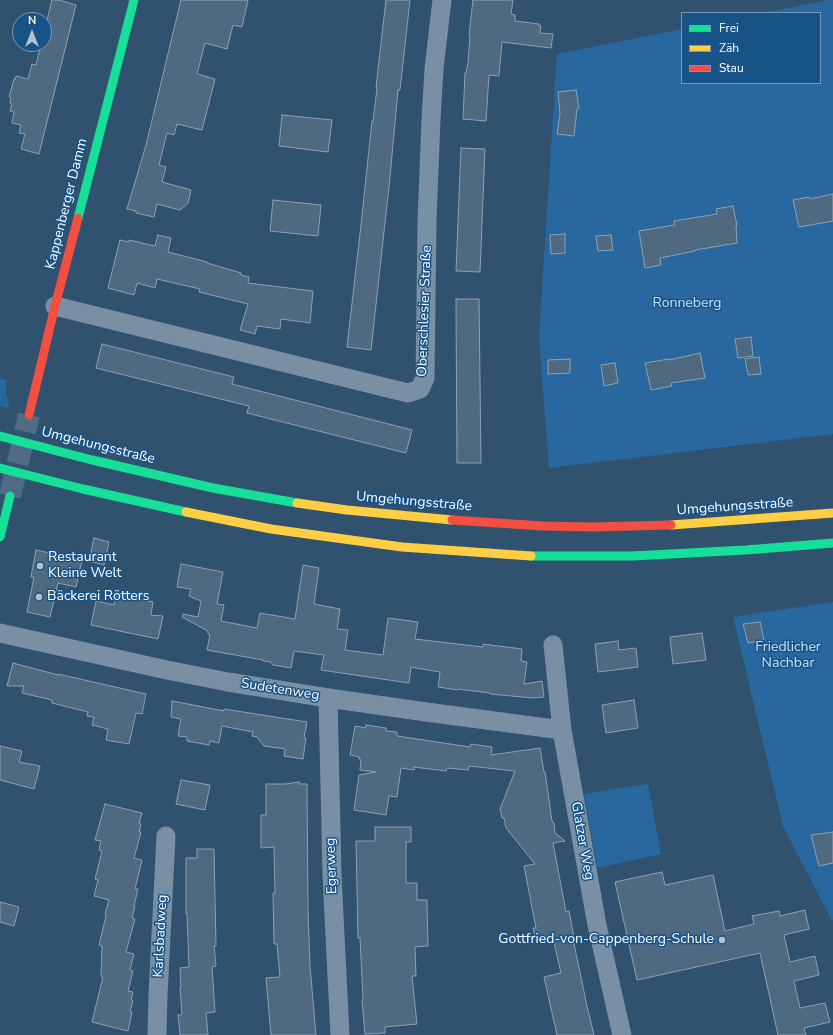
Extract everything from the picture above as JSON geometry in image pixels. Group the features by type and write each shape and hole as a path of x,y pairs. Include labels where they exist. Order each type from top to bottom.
{"main road":[{"name":"Kappenberger Damm","path":"29,415 55,306 134,0"},
{"name":"Umgehungsstraße","path":"0,436 92,460 213,488 284,501 340,509 439,520 543,526 623,526 686,524 833,514"},
{"path":"0,468 199,515 270,529 402,546 533,556 632,556 746,550 833,543"},
{"path":"0,537 10,496"}],"street":[{"name":"Oberschlesier Straße","path":"55,306 408,393 420,389 425,378 430,120 442,0"},
{"name":"Sudetenweg","path":"0,633 228,682 328,698 562,730"},
{"name":"Glatzer Weg","path":"553,645 562,730 597,925 622,1035"},
{"name":"Egerweg","path":"328,698 332,875 340,1035"},
{"name":"Karlsbadweg","path":"157,1035 166,836"}],"green space":[{"name":"Ronneberg","path":"833,0 833,434 549,468 539,337 557,54 681,29 681,84 821,84 821,12 768,12"},
{"path":"0,379 7,380 6,394 9,401 8,408 0,406"},
{"name":"Friedlicher Nachbar","path":"833,602 833,920 831,919 783,826 733,617"},
{"path":"648,784 661,854 597,868 584,794"}],"building":[{"path":"52,0 59,0 76,5 39,154 21,149 25,134 19,133 21,125 12,123 14,112 10,111 12,104 10,103 11,98 9,97 16,76 28,79 32,64 36,65 39,52 52,52 52,12 49,12"},
{"path":"181,0 248,0 242,27 233,25 227,49 205,43 197,74 215,79 202,130 177,124 174,135 167,133 159,165 166,167 162,182 191,190 188,203 180,210 157,204 154,217 136,213 136,211 127,209 146,145"},
{"path":"386,0 410,0 400,90 398,90 371,350 347,347"},
{"path":"473,0 513,0 511,14 515,15 515,21 539,24 539,26 541,26 540,33 553,34 551,48 502,42 499,76 489,75 486,121 463,119 465,73 468,63 469,35"},
{"path":"576,90 579,108 577,109 574,136 557,134 560,114 558,92"},
{"path":"282,115 332,120 328,152 279,146"},
{"path":"461,148 485,149 480,272 456,271"},
{"path":"833,194 833,221 799,227 793,200 809,197 810,199"},
{"path":"273,200 321,205 318,236 270,231"},
{"path":"733,206 737,226 737,243 660,258 661,265 645,268 639,231 675,225 674,221 717,214 716,209"},
{"path":"565,234 565,253 551,254 550,235"},
{"path":"158,235 171,238 168,252 241,273 241,275 249,277 248,283 313,291 310,323 281,319 280,329 257,326 255,334 240,330 248,304 199,292 200,289 157,279 155,288 137,283 134,295 108,288 120,240 129,242 129,240 155,246"},
{"path":"611,235 613,250 598,251 596,236"},
{"path":"456,299 479,299 481,463 457,463"},
{"path":"751,337 753,356 738,358 735,339"},
{"path":"102,344 234,377 232,384 412,430 406,453 247,413 249,406 96,368"},
{"path":"700,353 705,378 671,383 672,386 651,390 645,363 669,360"},
{"path":"759,357 761,374 748,375 745,359"},
{"path":"570,359 570,373 548,374 548,360"},
{"path":"615,363 618,383 604,386 601,365"},
{"path":"94,538 109,542 104,565 89,561"},
{"path":"36,550 82,560 76,587 58,583 50,617 27,612 34,577 31,577"},
{"path":"181,564 223,572 217,604 224,605 221,621 257,628 260,613 295,619 303,565 319,568 314,604 340,609 337,629 348,630 345,650 383,655 388,618 418,622 415,639 483,647 483,644 522,649 521,661 527,662 524,684 542,681 544,697 533,698 490,694 438,687 440,672 411,667 409,683 321,670 324,655 294,651 291,668 273,665 271,662 263,660 207,650 210,635 208,634 208,631 182,617 183,614 198,617 201,601 189,596 191,589 177,587"},
{"path":"117,594 153,602 151,615 163,616 158,639 91,625 96,601 114,605"},
{"path":"760,622 764,640 748,643 743,624"},
{"path":"702,633 706,660 673,664 670,637"},
{"path":"618,641 619,650 636,648 638,667 598,672 595,644"},
{"path":"13,663 58,675 146,694 142,714 136,713 129,744 106,740 108,729 92,725 94,717 87,716 88,712 52,703 52,700 22,693 24,686 7,686"},
{"path":"634,700 638,728 606,733 602,705"},
{"path":"172,701 224,711 224,709 307,722 304,738 306,738 303,759 284,756 285,749 264,746 257,737 252,736 253,732 222,726 219,743 210,741 209,745 187,741 187,737 178,736 181,719 171,717"},
{"path":"366,725 386,728 386,731 397,732 397,736 470,747 471,744 492,747 491,755 540,748 555,833 565,841 553,843 566,912 569,911 574,944 594,1035 557,1035 544,977 561,973 553,938 536,941 533,928 536,928 524,866 535,864 506,828 500,809 515,771 469,766 468,770 447,768 446,771 414,767 414,770 401,768 397,797 389,796 386,815 354,810 359,775 376,772 360,770 361,760 359,757 350,755 355,726 366,728"},
{"path":"0,746 22,751 19,762 40,766 34,789 0,780"},
{"path":"181,780 210,785 205,810 176,804"},
{"path":"299,782 299,784 307,784 310,966 316,1035 271,1035 266,978 280,977 277,944 274,944 274,847 261,848 261,815 266,815 266,784"},
{"path":"105,804 142,813 139,823 141,824 139,832 141,832 134,858 142,860 135,889 138,889 132,918 135,919 126,952 134,954 130,970 133,971 128,991 133,992 131,1000 133,1001 130,1011 132,1012 128,1031 92,1022 103,977 101,976 102,946 99,945 109,900 94,896 98,880 95,879 102,851 99,850 101,841 95,840"},
{"path":"375,827 411,827 411,842 406,842 406,883 417,883 417,900 427,900 428,946 415,947 416,976 412,976 417,1024 385,1027 385,1033 365,1034 362,1000 360,938 358,938 356,841 375,841"},
{"path":"833,832 833,863 819,866 811,835"},
{"path":"197,849 214,849 216,946 214,946 216,966 212,967 215,1012 206,1013 208,1035 180,1035 178,1015 182,1015 180,968 189,967 187,913 186,914 186,858 197,858"},
{"path":"662,872 665,885 713,875 725,931 754,924 752,916 779,911 780,916 805,910 809,929 784,935 790,962 815,956 819,975 794,981 800,1008 825,1003 830,1022 804,1028 806,1035 778,1035 760,953 637,980 615,882"},
{"path":"0,902 19,907 14,926 0,922"}],"tunnel":[{"path":"10,496 29,415"}],"traffic: fast":[{"path":"78,218 134,0"},
{"path":"0,436 92,460 213,488 297,503"},
{"path":"0,468 83,489 186,512"},
{"path":"0,537 10,496"},
{"path":"531,556 632,556 746,550 833,543"}],"traffic: slow":[{"path":"297,503 347,510 452,520"},
{"path":"186,512 271,529 402,547 531,556"},
{"path":"671,525 833,513"}],"traffic: jam":[{"path":"29,415 78,218"},
{"path":"452,520 543,526 592,527 671,525"}],"place":[{"name":"Restaurant Kleine Welt","path":"40,566"},
{"name":"Bäckerei Rötters","path":"39,597"},
{"name":"Gottfried-von-Cappenberg-Schule","path":"722,940"}]}
